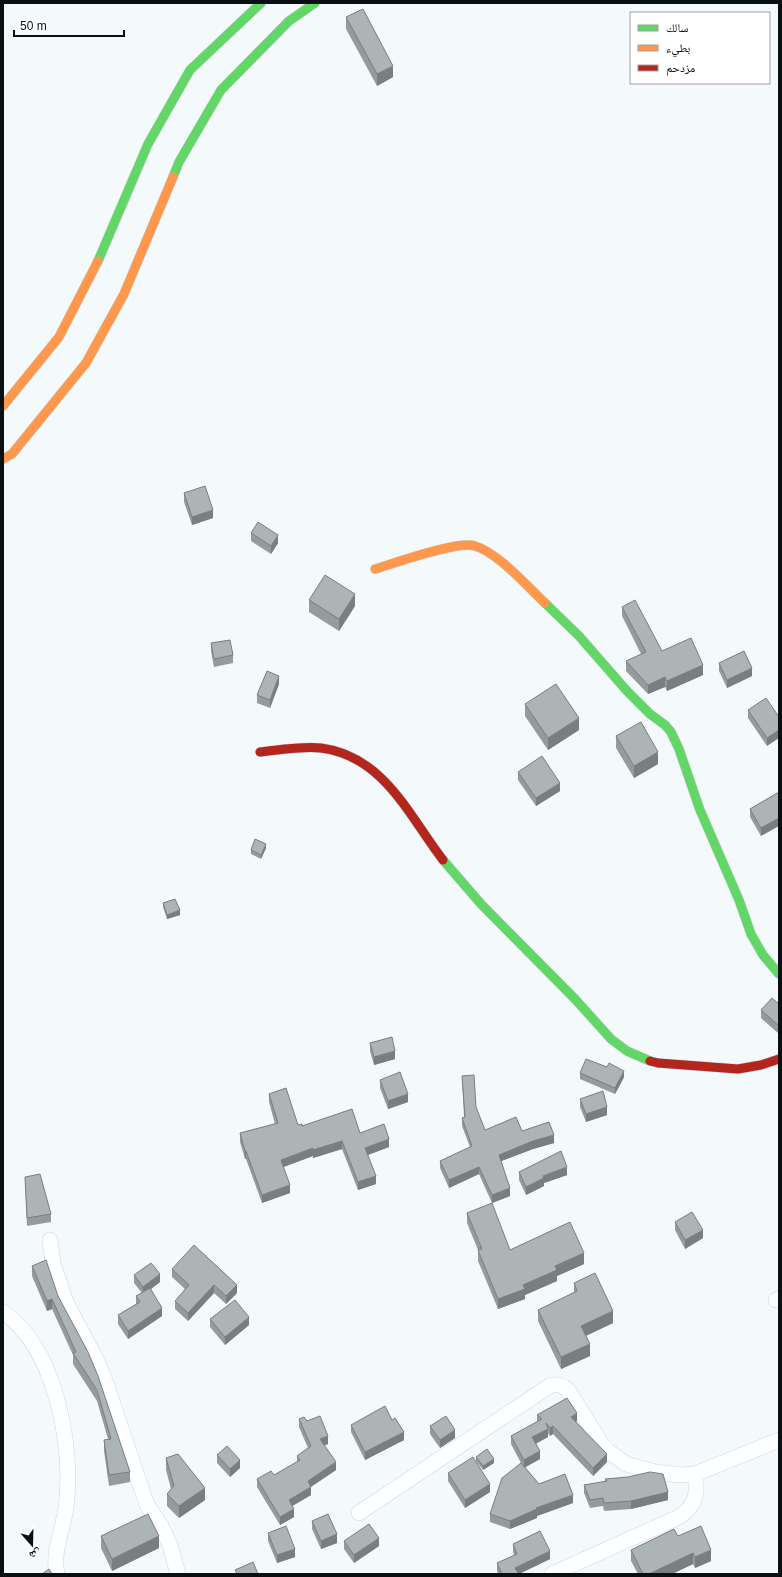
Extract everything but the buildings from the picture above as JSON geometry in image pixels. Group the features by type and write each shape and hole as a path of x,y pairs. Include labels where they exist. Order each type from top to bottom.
{"street":[{"path":"3,406 59,337 93,273 148,144 190,70 261,3"},
{"path":"3,459 12,454 86,363 124,294 178,162 221,90 289,21 315,3"},
{"path":"375,569 457,545 474,545 491,553 579,636 626,691 671,732 679,749 700,810 739,900 751,934 763,955 779,974"},
{"path":"260,752 302,747 329,748 356,760 381,777 402,800 430,843 462,884 611,1039 627,1052 647,1060 658,1062 726,1069 750,1068 779,1059"},
{"path":"50,1240 53,1263 66,1302 98,1365 147,1505 168,1540 178,1574"},
{"path":"3,1312 19,1325 37,1351 52,1384 62,1422 68,1465 66,1508 56,1562 57,1574"},
{"path":"359,1513 551,1385 556,1384 561,1385 568,1390 601,1443 617,1458 633,1466 655,1472 680,1475 695,1474 779,1440"},
{"path":"552,1574 681,1516 687,1511 696,1497 697,1488 695,1474"}],"traffic: fast":[{"path":"98,261 148,144 190,70 261,3"},
{"path":"173,177 179,162 221,90 289,21 315,3"},
{"path":"545,603 579,636 627,691 671,732 679,749 700,810 739,900 751,934 763,955 779,974"},
{"path":"443,860 481,904 575,999 611,1039 627,1051 650,1061"}],"traffic: slow":[{"path":"3,459 12,454 86,363 124,294 173,177"},
{"path":"3,406 59,337 98,261"},
{"path":"375,569 455,546 475,546 493,555 502,562 545,603"}],"traffic: jam":[{"path":"260,752 298,748 321,748 343,753 362,763 378,775 393,790 443,860"},
{"path":"650,1061 658,1063 738,1069 761,1065 779,1059"}]}
